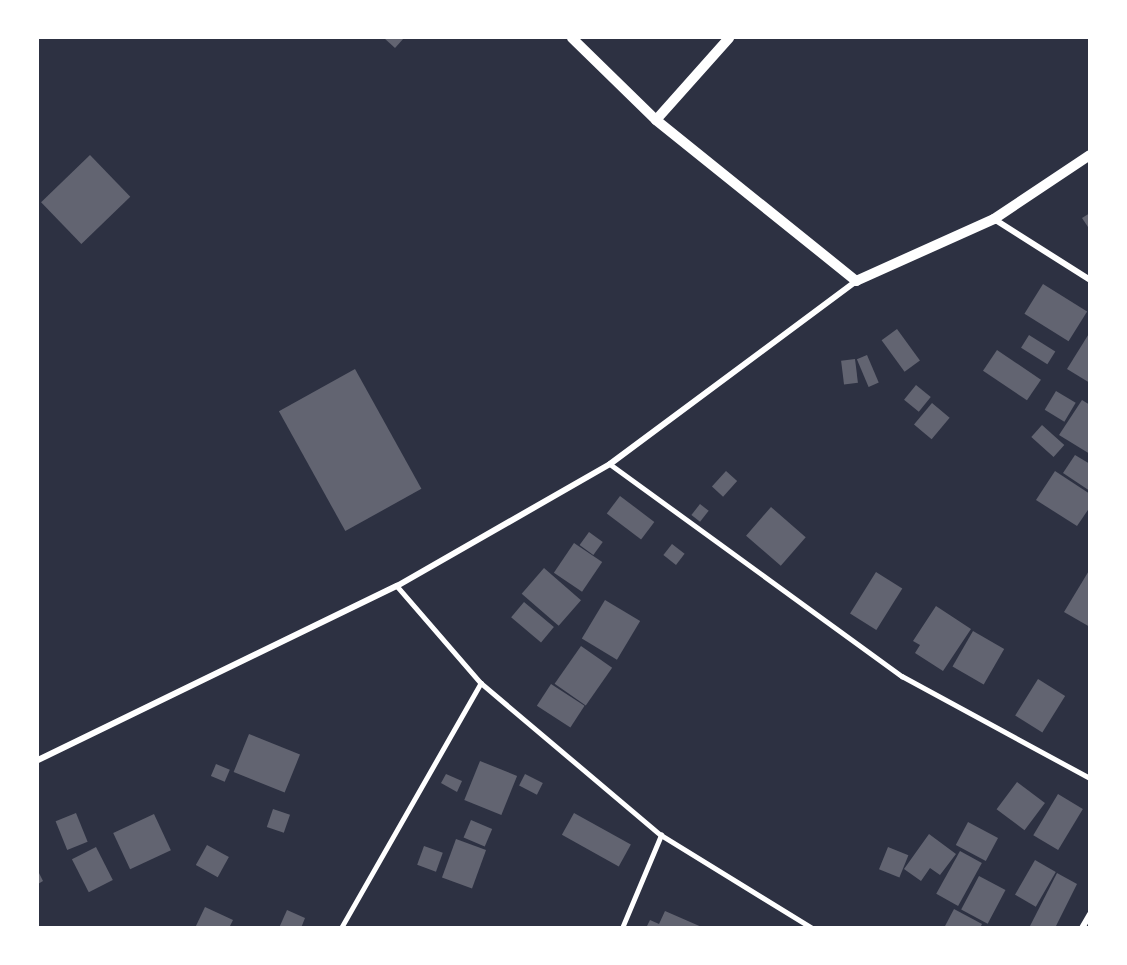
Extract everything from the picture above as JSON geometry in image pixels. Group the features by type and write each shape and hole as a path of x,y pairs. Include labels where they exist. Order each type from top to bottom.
{"street":[{"path":"572,38 656,120 856,281"},
{"path":"656,120 729,38"},
{"path":"38,760 397,586 610,464 856,281 994,219 1089,155"},
{"path":"994,219 1089,280"},
{"path":"1082,927 1089,914"}],"lane":[{"path":"610,464 902,676 1089,778"},
{"path":"397,586 481,683 661,835 812,927"},
{"path":"341,927 481,683"},
{"path":"622,927 661,835"}],"building":[{"path":"384,38 404,38 395,48"},
{"path":"90,155 130,197 81,244 41,202"},
{"path":"1090,213 1090,230 1082,218"},
{"path":"1043,284 1087,312 1069,341 1024,314"},
{"path":"897,329 920,361 905,372 882,340"},
{"path":"1090,332 1090,383 1067,369"},
{"path":"1029,335 1055,351 1047,364 1021,348"},
{"path":"997,350 1041,380 1027,400 983,371"},
{"path":"867,355 879,383 869,387 857,359"},
{"path":"855,359 858,383 844,385 841,361"},
{"path":"355,369 421,489 345,531 279,411"},
{"path":"916,385 931,397 919,412 904,400"},
{"path":"1056,391 1076,403 1064,422 1045,410"},
{"path":"1082,400 1090,405 1090,454 1059,435"},
{"path":"932,403 950,418 932,439 914,424"},
{"path":"1042,425 1064,445 1054,457 1031,437"},
{"path":"1075,455 1090,464 1090,491 1063,473"},
{"path":"726,471 737,481 723,497 712,487"},
{"path":"1055,471 1090,494 1090,507 1077,526 1036,500"},
{"path":"620,496 654,522 641,539 607,514"},
{"path":"700,504 709,511 700,522 691,515"},
{"path":"771,507 806,537 781,566 746,536"},
{"path":"589,532 603,542 593,555 580,545"},
{"path":"574,543 602,562 582,592 554,573"},
{"path":"672,544 685,554 676,565 663,555"},
{"path":"544,568 581,600 559,626 522,594"},
{"path":"1090,569 1090,627 1064,612"},
{"path":"876,572 902,588 876,630 850,614"},
{"path":"605,600 640,621 617,660 582,639"},
{"path":"524,602 554,627 541,642 511,617"},
{"path":"936,606 971,629 943,671 915,653 920,645 913,641"},
{"path":"973,631 1004,649 984,685 952,667"},
{"path":"581,646 612,668 586,705 555,684"},
{"path":"1038,679 1065,696 1042,732 1015,715"},
{"path":"551,684 585,706 570,728 537,706"},
{"path":"249,734 300,755 285,793 234,772"},
{"path":"480,761 517,776 501,815 464,800"},
{"path":"216,764 230,770 225,782 211,776"},
{"path":"446,774 462,781 457,792 441,783"},
{"path":"525,774 543,783 537,795 519,786"},
{"path":"1017,782 1045,803 1024,830 997,809"},
{"path":"1058,794 1083,809 1058,850 1033,835"},
{"path":"273,809 290,815 284,833 267,827"},
{"path":"76,813 88,842 67,850 56,821"},
{"path":"574,813 631,845 619,866 562,835"},
{"path":"154,814 171,850 130,869 113,833"},
{"path":"471,820 492,829 485,846 464,837"},
{"path":"968,822 998,838 986,861 956,845"},
{"path":"929,834 956,854 940,875 930,868 921,881 904,869"},
{"path":"456,839 486,850 472,888 442,878"},
{"path":"207,845 229,857 218,877 196,865"},
{"path":"424,846 443,853 436,872 417,865"},
{"path":"96,847 113,880 89,892 72,859"},
{"path":"888,847 908,855 899,877 879,869"},
{"path":"960,851 982,863 958,906 936,894"},
{"path":"1035,860 1056,872 1036,907 1015,895"},
{"path":"38,871 43,881 38,884"},
{"path":"1057,873 1077,884 1055,928 1029,928"},
{"path":"979,876 1005,890 988,924 961,910"},
{"path":"205,907 233,920 229,928 195,928"},
{"path":"954,909 982,924 980,928 944,928"},
{"path":"287,910 305,918 301,928 279,928"},
{"path":"665,911 704,928 646,928 650,920 659,924"}]}
